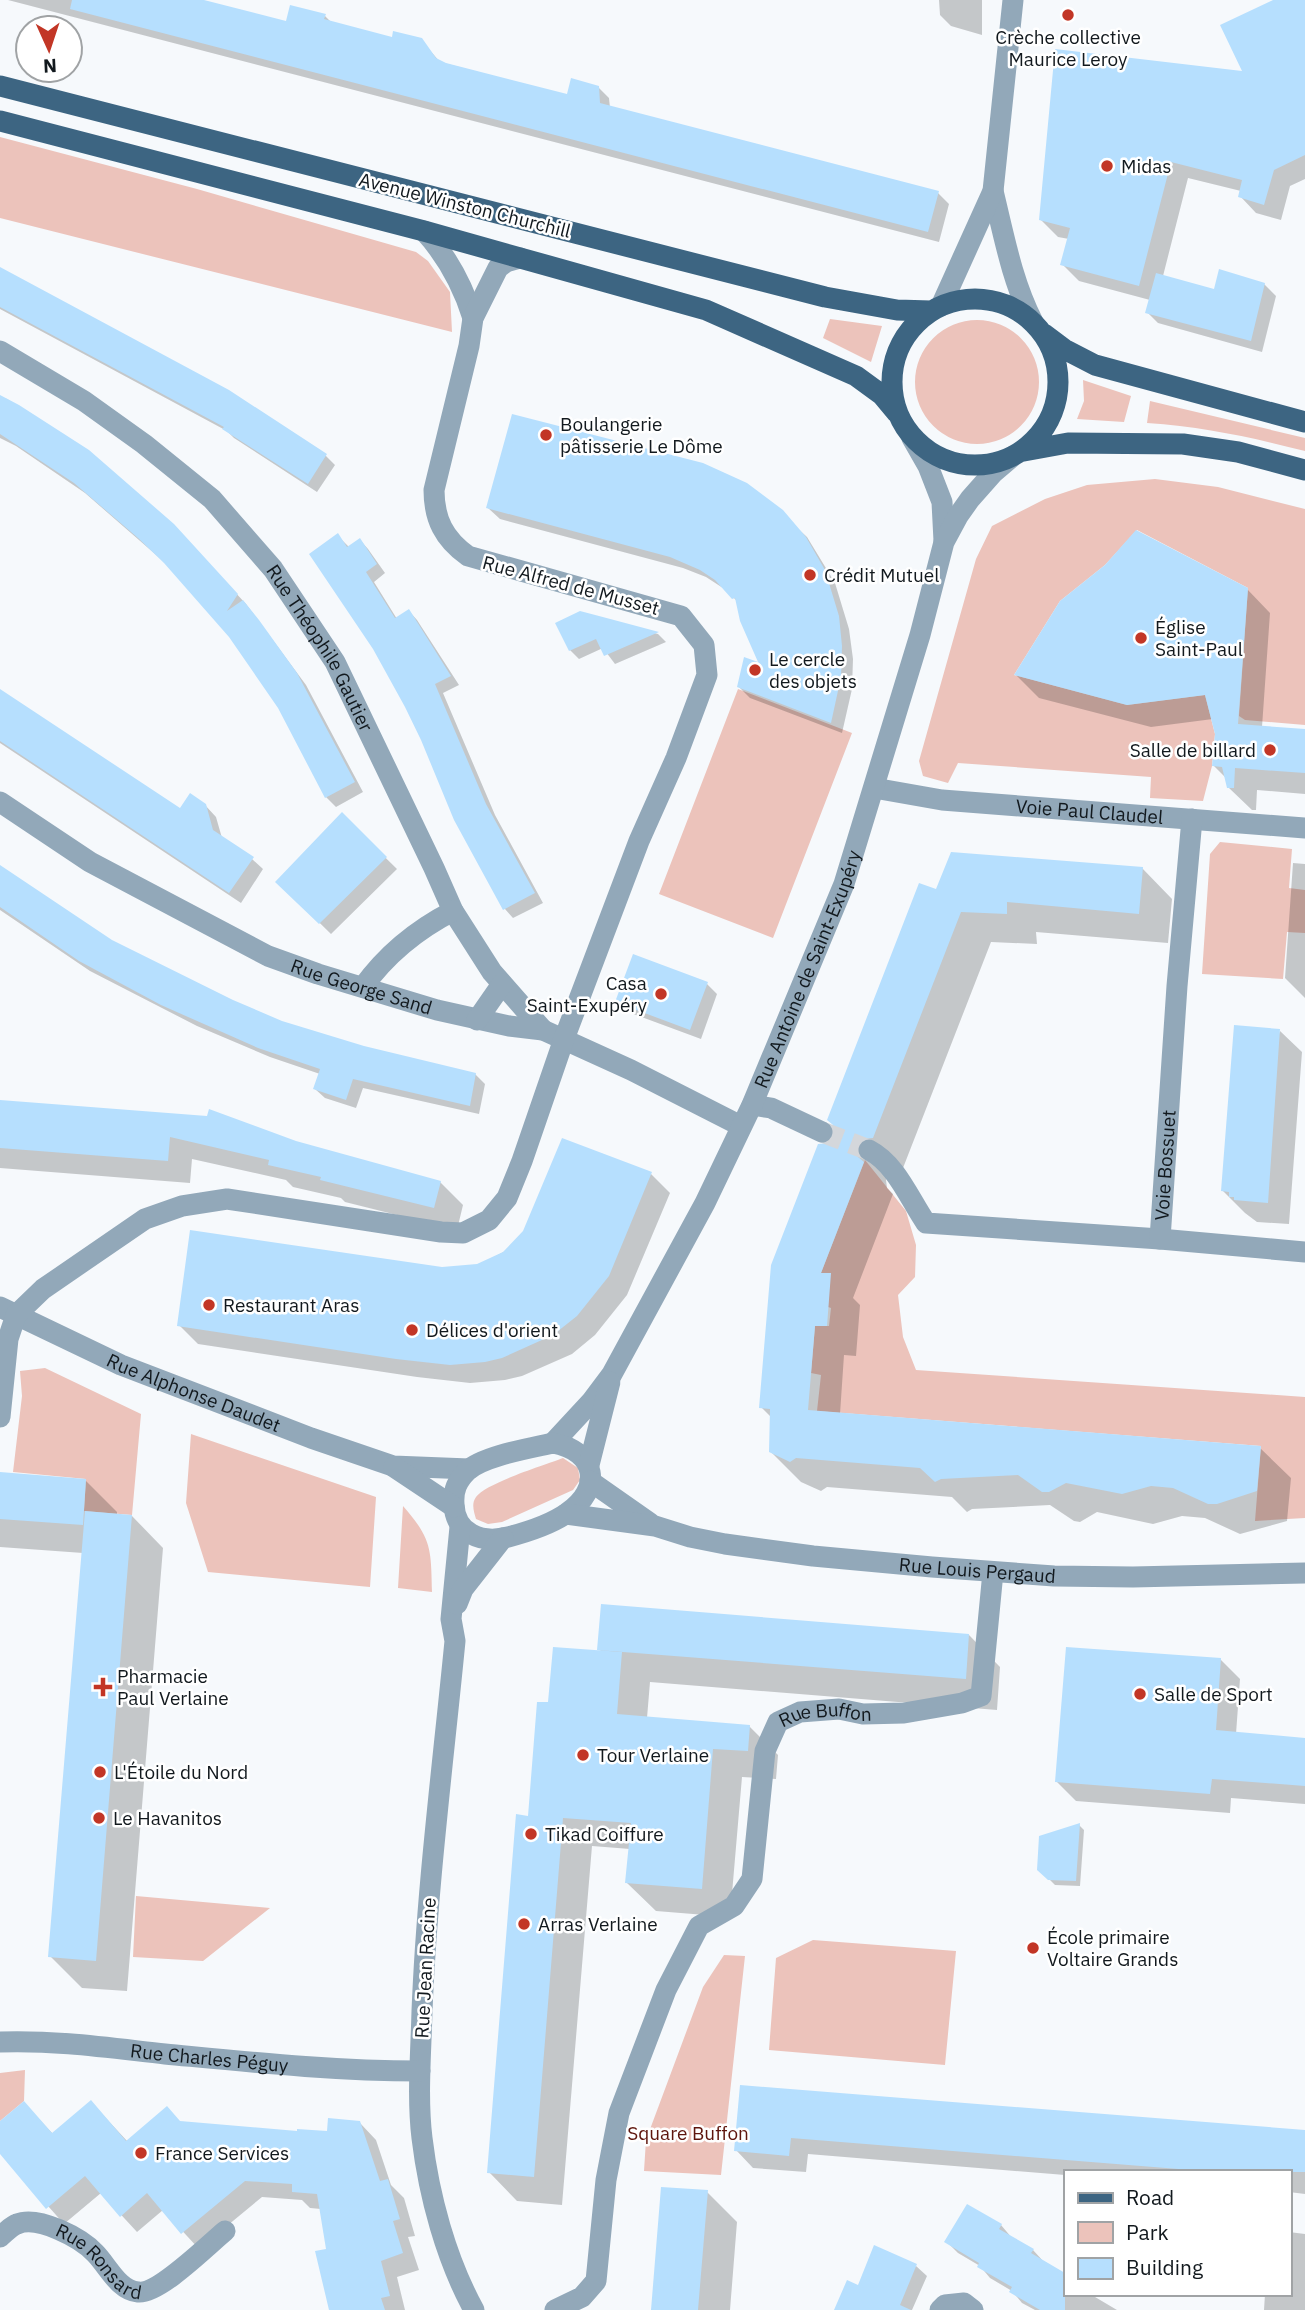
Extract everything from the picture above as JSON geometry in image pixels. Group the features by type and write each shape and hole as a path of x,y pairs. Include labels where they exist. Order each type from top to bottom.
{"main road":[{"name":"Avenue Winston Churchill","path":"0,86 825,297 897,310 936,309"},
{"name":"Avenue Winston Churchill","path":"0,121 424,231 686,304 727,318 856,376 882,395 897,413"},
{"path":"1305,422 1095,366 1064,349 1015,309 994,301 973,299 936,309 907,334 897,353 891,383 897,413 912,438 936,456 955,463 985,465 1017,454 1068,443 1171,443 1238,452 1305,470"},
{"path":"1017,454 1037,439 1048,422 1058,392 1055,359 1036,326"}],"street":[{"path":"936,309 993,191 1013,0"},
{"path":"993,191 1021,299 1036,326"},
{"path":"424,231 453,270 467,298 473,318"},
{"name":"Rue Alfred de Musset","path":"8,1311 145,1219 182,1206 227,1199 441,1232 463,1233 489,1220 507,1198 523,1161 564,1039 639,841 676,758 707,675 704,645 681,616 468,556 446,537 436,515 434,490 473,318 498,268 506,262 520,258"},
{"name":"Rue Théophile Gautier","path":"0,351 84,401 183,475 212,499 273,569 335,663 453,911 492,972 543,1030"},
{"path":"912,438 928,466 942,502 944,542"},
{"path":"944,542 970,499 993,473 1017,454"},
{"name":"Rue Antoine de Saint-Exupéry","path":"553,1443 612,1374 705,1203 752,1105 844,884 920,635 944,542"},
{"name":"Voie Paul Claudel","path":"874,788 942,800 1305,828"},
{"name":"Rue George Sand","path":"0,802 90,862 268,956 396,998 477,1020 543,1030 741,1126"},
{"name":"Voie Bossuet","path":"874,1153 894,1173 926,1223 1160,1239 1177,986 1192,819"},
{"path":"363,987 387,958 438,918 453,911"},
{"path":"477,1020 502,984"},
{"path":"752,1105 771,1108 822,1132"},
{"path":"1160,1239 1305,1252"},
{"path":"0,1417 8,1339 8,1311"},
{"name":"Rue Alphonse Daudet","path":"8,1311 144,1374 311,1438 393,1466 469,1469"},
{"name":"Rue Antoine de Saint-Exupéry","path":"589,1473 612,1374"},
{"path":"553,1443 570,1446 580,1453 589,1473 583,1500 566,1514 503,1538 483,1538 457,1517 456,1483 469,1469 513,1452 553,1443"},
{"name":"Rue Alphonse Daudet","path":"393,1466 457,1517"},
{"name":"Rue Louis Pergaud","path":"589,1473 655,1526"},
{"name":"Rue Louis Pergaud","path":"566,1514 655,1526 690,1537 813,1556 993,1572 1133,1577 1305,1573"},
{"name":"Rue Jean Racine","path":"457,1517 451,1619 455,1641 429,1892 420,2071 422,2137 431,2188 445,2240 474,2310"},
{"name":"Rue Jean Racine","path":"451,1619 463,1589 503,1538"},
{"name":"Rue Buffon","path":"555,2310 582,2297 596,2281 606,2180 619,2113 666,1990 699,1926 734,1906 752,1879 765,1751 779,1722 800,1712 839,1709 863,1714 904,1713 962,1703 981,1696 993,1572"},
{"name":"Rue Charles Péguy","path":"0,2042 62,2042 341,2069 420,2071"},
{"name":"Rue Ronsard","path":"0,2237 18,2223 39,2222 68,2234 94,2251 121,2284 138,2292 158,2288 225,2231"},
{"path":"940,2310 945,2305 964,2303 973,2310"}],"green space":[{"path":"0,137 197,189 416,252 428,261 450,292 452,332 0,218"},
{"path":"830,319 882,326 871,362 823,338"},
{"path":"977,320 1001,324 1021,338 1035,358 1039,382 1035,406 1021,426 1001,440 977,444 953,440 933,426 919,406 915,382 919,358 933,338 953,324"},
{"path":"1083,380 1131,396 1124,422 1077,419 1084,401"},
{"path":"1150,401 1305,438 1305,451 1227,433 1147,423"},
{"path":"1155,479 1218,487 1305,509 1305,725 1245,720 1239,716 1248,588 1137,530 1105,565 1060,601 1014,675 1127,705 1205,695 1215,734 1212,766 1203,801 1150,798 1151,777 958,763 948,783 923,776 919,761 976,559 992,526 1045,499 1087,485"},
{"path":"738,689 852,733 773,938 659,894"},
{"path":"1220,842 1292,849 1289,888 1305,890 1305,933 1287,932 1283,979 1202,974 1210,854"},
{"path":"865,1160 906,1211 916,1245 915,1277 898,1295 903,1337 916,1370 1305,1397 1305,1518 1255,1521 1261,1446 817,1411 821,1375 811,1373 815,1326 829,1326 831,1308 828,1307 830,1273 821,1273"},
{"path":"45,1368 141,1414 132,1515 84,1511 86,1479 13,1472 22,1396 20,1371"},
{"path":"191,1434 376,1497 370,1587 208,1572 186,1503"},
{"path":"563,1458 578,1468 580,1480 573,1490 502,1522 488,1524 476,1519 474,1502 482,1492 503,1480"},
{"path":"403,1506 425,1536 430,1555 432,1592 398,1588"},
{"path":"136,1896 270,1908 203,1961 133,1957"},
{"path":"813,1940 956,1951 945,2065 769,2050 776,1958"},
{"name":"Square Buffon","path":"724,1955 745,1956 721,2175 644,2171 646,2140 703,1987"},
{"path":"25,2070 24,2101 0,2121 0,2073"}],"building":[{"path":"72,0 204,0 286,21 290,5 326,14 324,19 392,37 393,31 422,38 436,58 446,63 567,94 571,78 599,86 600,103 939,191 928,232 70,9"},
{"name":"Midas","path":"1273,0 1305,0 1305,155 1274,170 1264,205 1238,197 1242,180 1171,162 1139,286 1060,265 1070,228 1039,220 1055,49 1242,71 1220,25"},
{"path":"0,267 229,390 327,454 308,484 222,429 224,427 0,307"},
{"path":"1219,269 1265,283 1251,341 1145,313 1156,273 1214,289"},
{"path":"0,395 89,450 174,524 238,594 227,611 243,600 297,673 355,782 325,798 278,708 229,637 164,563 138,538 74,483 0,434"},
{"path":"512,414 703,463 747,483 783,510 806,537 825,570 839,616 841,677 831,723 737,687 744,657 758,662 740,621 735,598 732,599 715,580 700,570 670,557 486,508"},
{"name":"Église Saint-Paul","path":"1136,530 1248,588 1238,724 1305,729 1305,773 1235,768 1234,788 1227,788 1222,767 1212,766 1215,734 1205,695 1127,705 1014,675 1060,601 1105,565"},
{"path":"338,533 347,547 360,538 377,564 366,572 395,618 409,609 451,676 435,684 486,804 535,893 503,910 454,820 405,707 373,649 309,554"},
{"path":"580,611 659,632 604,656 596,639 569,651 555,623"},
{"path":"0,689 180,808 190,793 206,804 213,830 254,857 229,893 0,741"},
{"path":"342,812 387,857 319,924 275,882"},
{"path":"951,852 1143,867 1139,914 1007,902 1007,914 961,912 873,1138 862,1139 856,1149 858,1157 864,1162 821,1273 831,1273 827,1326 815,1326 808,1410 1261,1446 1257,1491 1217,1504 1208,1504 1173,1488 1151,1486 1122,1494 1066,1483 1049,1492 1042,1492 1018,1475 941,1479 935,1482 920,1468 796,1458 790,1462 769,1452 770,1409 759,1408 771,1265 818,1144 829,1143 834,1137 833,1125 827,1120 919,883 936,889"},
{"path":"0,865 112,940 233,1000 282,1021 364,1046 476,1073 470,1106 353,1079 346,1100 313,1089 320,1069 258,1048 161,1005 79,961 0,907"},
{"name":"Casa Saint-Exupéry","path":"633,954 708,982 690,1030 615,1002"},
{"path":"1234,1025 1280,1029 1268,1203 1234,1200 1234,1197 1229,1197 1229,1192 1221,1191"},
{"path":"0,1100 207,1116 209,1109 296,1141 441,1181 434,1208 268,1165 269,1160 170,1137 168,1161 0,1148"},
{"path":"562,1138 652,1172 609,1276 577,1316 553,1335 502,1358 450,1365 177,1326 190,1230 442,1267 477,1264 503,1252 523,1231"},
{"path":"0,1472 86,1479 83,1525 0,1519"},
{"path":"85,1511 132,1515 96,1961 48,1957"},
{"path":"601,1604 969,1634 966,1679 597,1650"},
{"path":"553,1647 622,1652 617,1714 750,1725 748,1751 713,1749 702,1889 625,1883 631,1823 563,1818 534,2177 487,2173 516,1814 528,1816 537,1702 548,1702"},
{"name":"Salle de Sport","path":"1066,1647 1221,1658 1216,1730 1305,1738 1305,1786 1212,1779 1210,1794 1055,1782"},
{"path":"1080,1823 1076,1881 1048,1880 1037,1870 1039,1836"},
{"path":"740,2085 1305,2130 1305,2172 1191,2170 791,2138 789,2156 734,2151"},
{"path":"91,2100 126,2141 167,2106 180,2121 297,2131 327,2131 328,2118 360,2121 380,2181 388,2179 400,2219 393,2221 403,2253 381,2261 390,2296 381,2298 385,2310 329,2310 315,2251 326,2249 317,2194 292,2192 292,2184 245,2181 181,2234 147,2193 120,2217 85,2176 46,2209 0,2154 0,2121 24,2101 52,2133"},
{"path":"661,2187 708,2190 698,2310 651,2310"},
{"path":"967,2204 1002,2224 999,2229 1034,2249 1031,2253 1064,2272 1065,2310 1040,2310 1009,2292 1012,2287 977,2267 979,2263 944,2242"},
{"path":"874,2245 917,2264 900,2305 911,2310 834,2310 847,2280 858,2285"}],"tunnel":[{"path":"822,1132 869,1150"}],"place":[{"name":"Crèche collective Maurice Leroy","path":"1068,15"},
{"name":"Midas","path":"1107,166"},
{"name":"Boulangerie pâtisserie Le Dôme","path":"546,435"},
{"name":"Crédit Mutuel","path":"810,575"},
{"name":"Église Saint-Paul","path":"1141,638"},
{"name":"Le cercle des objets","path":"755,670"},
{"name":"Salle de billard","path":"1270,750"},
{"name":"Casa Saint-Exupéry","path":"661,994"},
{"name":"Restaurant Aras","path":"209,1305"},
{"name":"Délices d'orient","path":"412,1330"},
{"name":"Pharmacie Paul Verlaine","path":"103,1687"},
{"name":"Salle de Sport","path":"1140,1694"},
{"name":"Tour Verlaine","path":"583,1755"},
{"name":"L'Étoile du Nord","path":"100,1772"},
{"name":"Le Havanitos","path":"99,1818"},
{"name":"Tikad Coiffure","path":"531,1834"},
{"name":"Arras Verlaine","path":"524,1924"},
{"name":"École primaire Voltaire Grands","path":"1033,1948"},
{"name":"France Services","path":"141,2153"}]}
